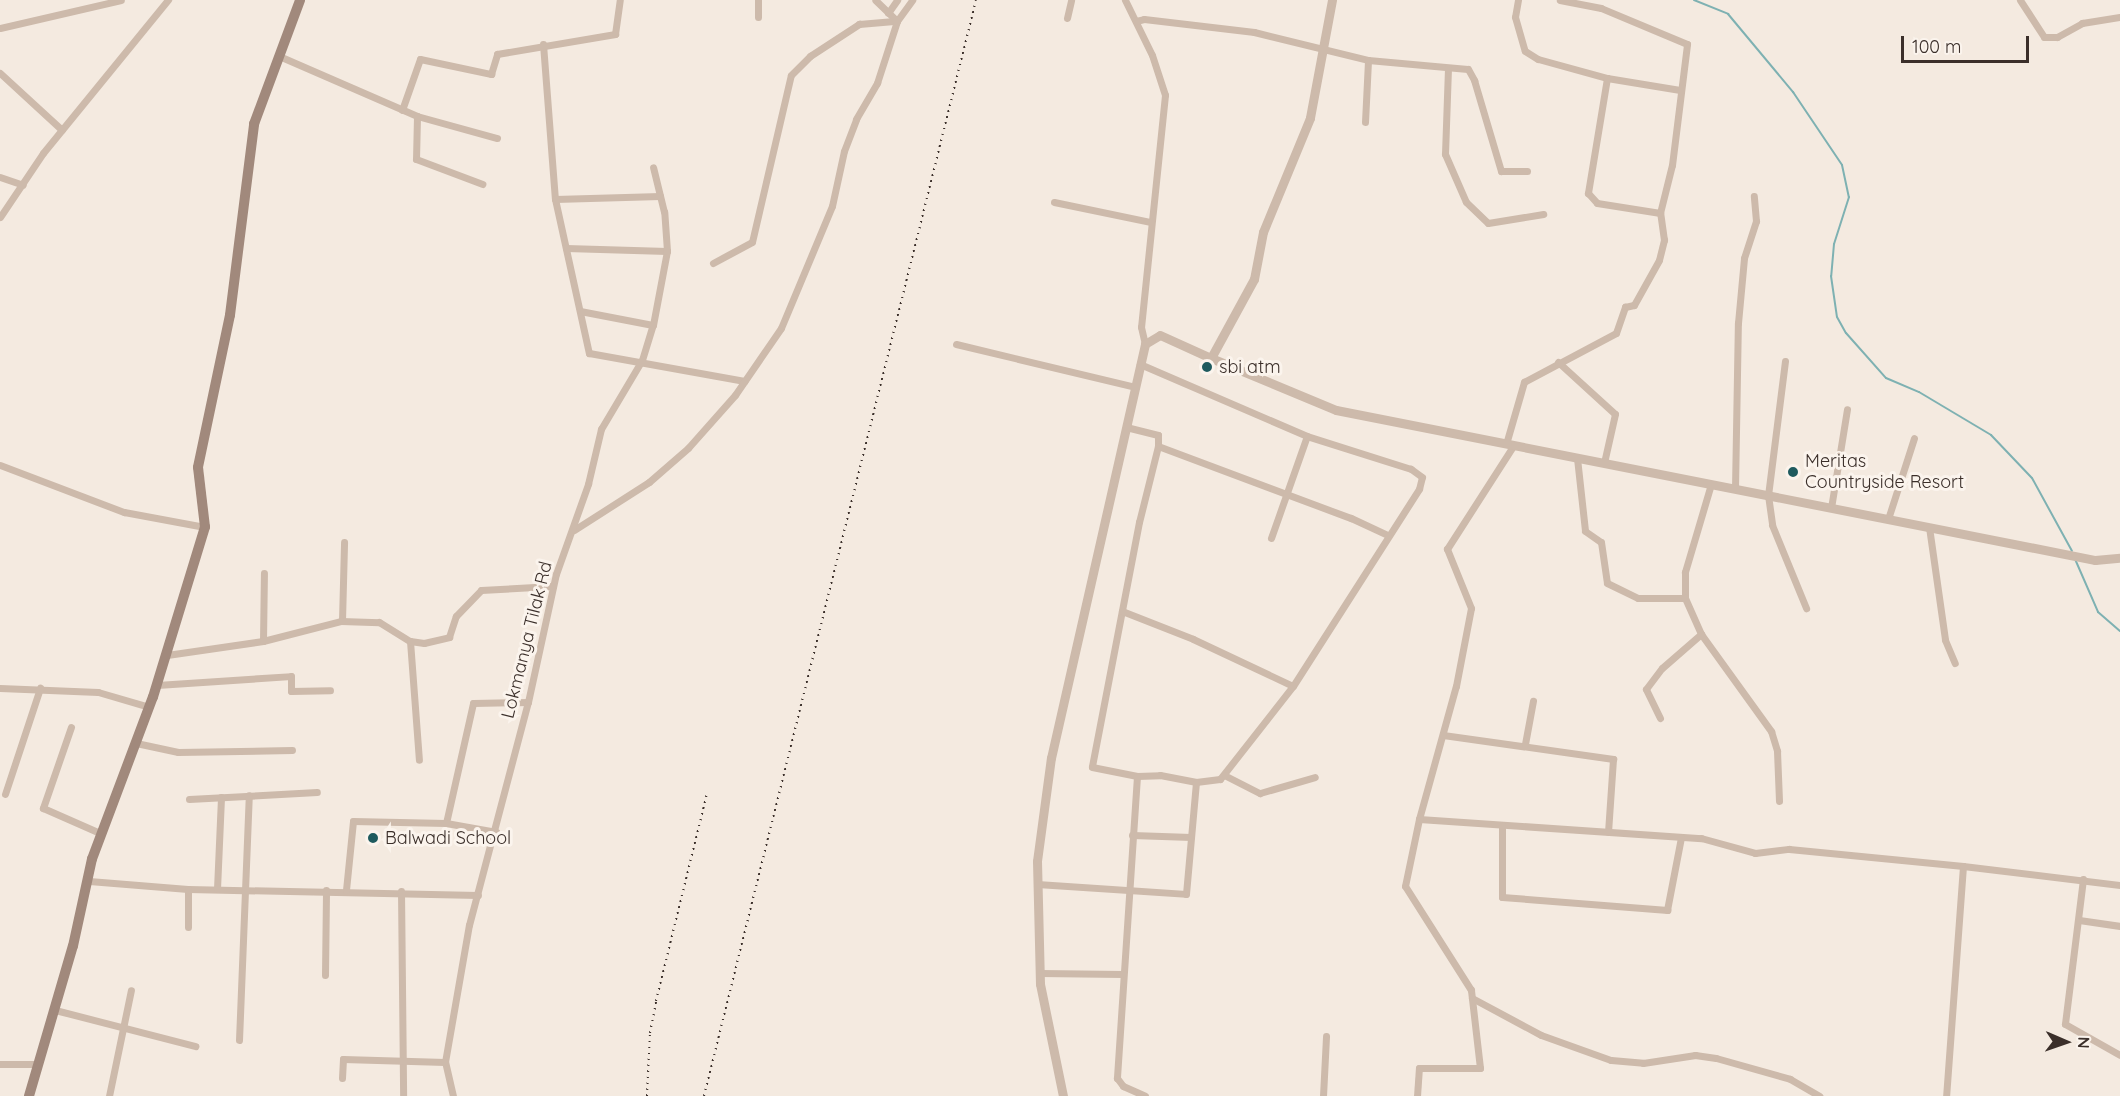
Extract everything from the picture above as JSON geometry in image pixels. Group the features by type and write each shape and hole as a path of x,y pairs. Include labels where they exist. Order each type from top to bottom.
{"main road":[{"path":"29,1096 55,1010 102,834 157,685 205,527 198,467 230,315 254,124 300,0"}],"street":[{"path":"0,28 100,3 121,0"},
{"path":"0,217 62,130 168,0"},
{"path":"402,110 420,59 491,74 497,54 543,44 615,34 620,0"},
{"path":"758,0 758,17"},
{"path":"875,0 897,21"},
{"path":"888,13 897,0"},
{"path":"574,530 649,482 688,448 745,381 780,328 832,206 844,151 856,119 877,83 897,21 912,0"},
{"path":"1067,18 1071,0"},
{"path":"1063,1096 1040,973 1036,861 1051,758 1145,344 1141,327 1165,95 1136,21 1125,0"},
{"path":"1211,358 1254,279 1263,232 1310,118 1332,0"},
{"path":"1518,0 1515,17 1525,51 1538,59 1607,78 1680,90"},
{"path":"1417,1096 1419,1068 1480,1068 1471,990 1405,886 1419,819 1443,735 1472,608 1447,549 1509,445 1524,382 1616,333 1625,307 1634,305 1659,260 1664,240 1660,213 1672,165 1687,44 1682,39 1601,8 1560,0"},
{"path":"2020,0 2044,37 2057,37 2082,23 2120,17"},
{"path":"1136,21 1144,19 1254,32 1368,60 1468,69 1474,80 1501,171 1527,171"},
{"path":"713,262 752,242 791,75 810,56 859,24 897,21"},
{"path":"543,44 555,200 589,353 642,360 745,381"},
{"path":"279,56 417,116 497,138"},
{"path":"1365,122 1368,60"},
{"path":"1448,68 1445,154 1466,202 1488,223 1543,214"},
{"path":"0,74 62,130"},
{"path":"1607,78 1588,194 1597,203 1660,213"},
{"path":"417,116 416,159 482,184"},
{"name":"Lokmanya Tilak Rd","path":"453,1096 445,1062 478,895 528,702 553,586 574,530 601,429 642,360 653,325 667,251 660,196 652,167"},
{"path":"0,177 23,185"},
{"path":"555,200 660,196"},
{"path":"1735,489 1738,322 1744,258 1756,221 1754,196"},
{"path":"1054,202 1151,222"},
{"path":"566,248 667,251"},
{"path":"579,311 653,325"},
{"path":"1145,344 1160,336 1336,410 2095,560 2120,558"},
{"path":"956,344 1135,387"},
{"path":"1785,361 1768,495 1772,525 1806,608"},
{"path":"1558,362 1615,414 1604,463"},
{"path":"1140,364 1307,436 1411,469 1422,477 1419,489 1387,535 1293,686 1226,776"},
{"path":"1831,508 1847,409"},
{"path":"1126,427 1158,435 1158,446 1122,611 1092,767 1137,776 1160,775 1196,782 1226,776 1260,793 1315,777"},
{"path":"1272,538 1307,436"},
{"path":"1888,519 1914,438"},
{"path":"1158,446 1387,535"},
{"path":"1577,458 1586,531 1600,542 1607,584 1638,597 1685,598"},
{"path":"0,465 114,509 205,527"},
{"path":"1711,484 1685,572 1685,598 1701,634 1771,731 1777,751 1779,801"},
{"path":"1929,527 1945,640 1955,663"},
{"path":"342,621 344,542"},
{"path":"263,640 264,573"},
{"path":"167,655 263,640 342,621 379,622 410,641 448,637 456,616 481,590 553,586"},
{"path":"1122,611 1193,639 1293,686"},
{"path":"1660,718 1646,689 1662,668 1701,634"},
{"path":"410,641 419,760"},
{"path":"157,685 291,676 291,691 330,690"},
{"path":"0,689 40,688 98,692 149,707"},
{"path":"5,794 40,688"},
{"path":"1524,744 1533,701"},
{"path":"446,823 473,703 528,702"},
{"path":"71,727 43,808 102,834"},
{"path":"1443,735 1524,744 1613,759 1608,832"},
{"path":"136,743 178,752 292,750"},
{"path":"1137,776 1122,974 1118,1078 1123,1086 1145,1096"},
{"path":"1037,884 1129,892 1186,894 1196,782"},
{"path":"189,799 317,792"},
{"path":"239,1040 249,795"},
{"path":"217,889 221,797"},
{"path":"1419,819 1701,838 1755,853 1789,849 2083,879 2120,885"},
{"path":"346,890 353,821 446,823 496,832"},
{"path":"1502,825 1502,897 1667,910 1681,837"},
{"path":"1132,835 1191,837"},
{"path":"1946,1096 1962,866"},
{"path":"2083,879 2065,1024 2120,1055"},
{"path":"89,881 188,889 401,891 478,895"},
{"path":"188,889 188,927"},
{"path":"325,975 326,890"},
{"path":"401,891 405,1062 403,1096"},
{"path":"2079,920 2120,926"},
{"path":"1040,973 1122,974"},
{"path":"109,1096 131,990"},
{"path":"1472,998 1541,1035 1611,1060 1643,1063 1695,1055 1716,1058 1790,1079 1819,1096"},
{"path":"55,1010 195,1046"},
{"path":"1323,1096 1326,1036"},
{"path":"342,1078 343,1059 445,1062"},
{"path":"0,1064 38,1064"}],"waterway":[{"path":"1694,0 1728,14 1793,92 1842,165 1849,197 1834,244 1831,276 1837,317 1846,333 1886,378 1919,392 1991,435 2032,478 2072,551"},
{"path":"2075,559 2098,612 2120,631"}],"railway":[{"path":"704,1096 976,0"},
{"path":"647,1096 650,1033 656,1001 707,793"}],"place":[{"name":"sbi atm","path":"1207,367"},
{"name":"Meritas Countryside Resort","path":"1793,472"},
{"name":"Balwadi School","path":"373,838"}]}
